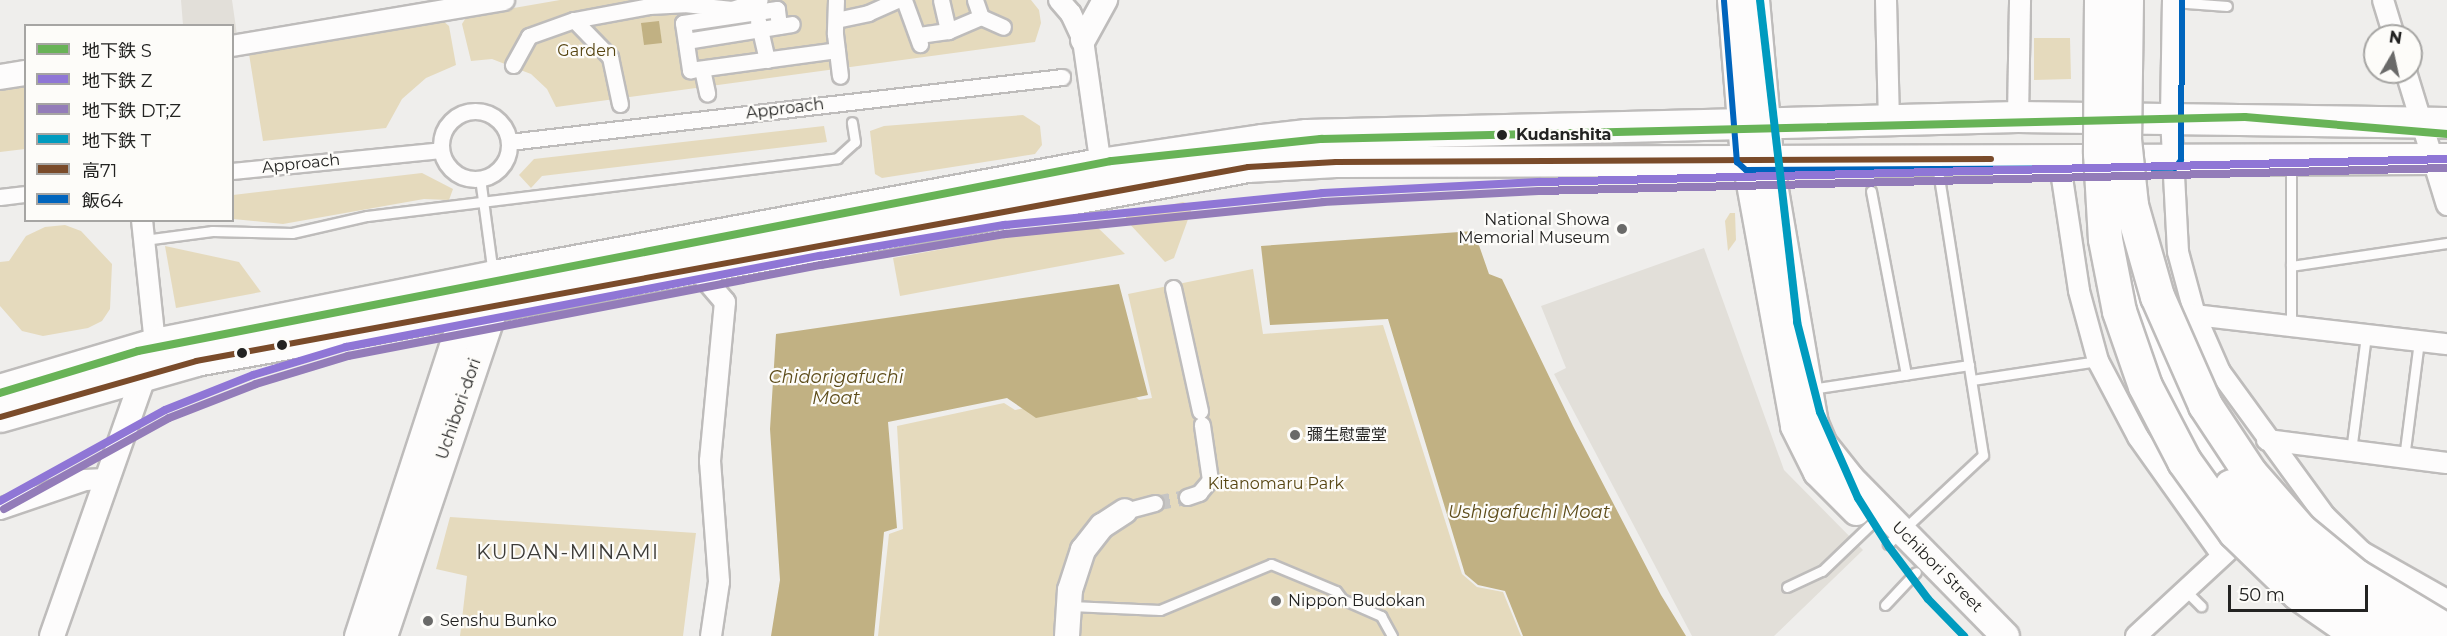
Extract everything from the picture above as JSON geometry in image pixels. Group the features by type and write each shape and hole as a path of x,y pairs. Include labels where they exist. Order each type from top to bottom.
{"highway":[{"path":"2088,0 2092,124 2101,202 2111,275 2130,348 2163,425 2184,461 2235,532 2298,593 2360,636"},
{"path":"2101,0 2101,202"},
{"path":"2126,0 2124,139 2129,234 2142,302 2166,374 2206,451 2251,512 2285,548 2352,603 2407,636"},
{"path":"2124,139 2139,0"},
{"path":"2126,172 2137,234 2157,296 2187,368 2227,441 2276,505 2326,554 2386,596 2447,631"}],"main road":[{"path":"1732,0 1755,126"},
{"path":"1754,0 1757,161"},
{"path":"0,390 155,344 695,267 1307,135 1755,126 2018,117 2434,121"},
{"path":"0,417 145,372 405,321 485,296 1103,178 1336,162 2065,158 2440,159"},
{"name":"Uchibori Street","path":"1757,161 1798,391 1804,451 1817,472 1870,525 1895,538 2006,636"},
{"name":"Uchibori-dori","path":"358,636 446,369 485,296"},
{"name":"Uchibori-dori","path":"383,636 485,296"},
{"path":"405,321 433,326 442,333 446,369"},
{"name":"Uchibori Street","path":"1798,391 1833,460 1895,538 1916,572 1980,636"}],"street":[{"path":"234,46 504,0"},
{"path":"836,0 840,76"},
{"path":"836,20 868,13 897,0"},
{"path":"904,0 920,40 981,17"},
{"path":"941,0 948,31"},
{"path":"975,0 981,17 1003,27"},
{"path":"1059,0 1071,14 1083,40 1103,178"},
{"path":"1083,40 1105,0"},
{"path":"1886,0 1889,121"},
{"path":"2018,117 2020,0"},
{"path":"2383,0 2390,24"},
{"path":"2173,1 2163,118 2164,160 2178,252 2195,315 2220,372 2267,440 2299,492 2362,552 2447,600"},
{"path":"513,65 529,36 574,20 649,6 684,4 732,9 758,6 777,9 785,25 686,41"},
{"path":"758,6 733,15 683,23 690,70 837,50"},
{"path":"758,6 760,29 767,60"},
{"path":"733,15 737,33"},
{"path":"710,19 714,36"},
{"path":"574,20 610,57 620,104"},
{"path":"702,69 707,93"},
{"path":"0,77 24,73"},
{"name":"Approach","path":"509,142 1062,77"},
{"path":"2413,84 2434,121 2447,205"},
{"path":"475,111 500,121 509,142 506,160 498,169 480,178 463,176 453,170 441,150 446,128 453,119 475,111"},
{"name":"Approach","path":"234,171 441,150"},
{"path":"2065,158 2079,291 2098,361 2138,437 2226,551"},
{"path":"0,197 24,194"},
{"path":"52,636 155,344 143,230"},
{"path":"695,267 725,302 710,461 719,582 711,636"},
{"path":"1173,288 1201,418 1210,480 1199,494 1187,497"},
{"path":"2195,315 2447,344"},
{"path":"2267,440 2447,463"},
{"path":"0,509 85,480 106,479"},
{"path":"2136,636 2226,551 2299,492"},
{"path":"1067,636 1068,605 1074,569 1090,538 1125,511 1155,503"}],"lane":[{"path":"2173,1 2227,6"},
{"path":"143,230 292,233 367,216 483,204 837,158 855,142 852,122"},
{"path":"1895,538 1983,455 1936,159"},
{"path":"2290,326 2291,159"},
{"path":"480,178 483,204 485,296"},
{"path":"1871,191 1906,375"},
{"path":"2290,266 2447,243"},
{"path":"2351,452 2366,335"},
{"path":"2404,458 2419,341"},
{"path":"1972,380 2098,361"},
{"path":"1798,391 1969,365"},
{"path":"1787,587 1822,571 1870,525"},
{"path":"1068,605 1160,610 1271,564 1336,591 1342,599 1381,616 1392,636"},
{"path":"1885,605 1916,572"},
{"path":"2185,590 2201,606"}],"shaded area":[{"path":"181,0 232,0 237,35 234,36 234,24 183,24"},
{"path":"1704,248 1784,470 1863,550 1774,636 1692,636 1554,374 1566,368 1541,306"}],"green space":[{"name":"Garden","path":"560,0 1031,0 1039,10 1041,23 1035,42 556,107 547,89 531,74 492,59 471,61 462,24 467,16"},
{"path":"442,20 449,26 456,65 426,78 402,99 386,128 263,141 249,54"},
{"path":"2034,38 2070,38 2071,79 2034,80"},
{"path":"24,86 24,149 0,152 0,90"},
{"path":"1023,115 1040,126 1042,145 1035,154 882,178 875,174 870,131 884,126"},
{"path":"824,126 827,142 542,176 531,188 519,175 534,159"},
{"path":"422,173 453,189 449,200 424,199 283,224 234,219 234,195"},
{"path":"1183,202 1189,204 1191,211 1174,258 1165,262 1126,220 1126,215"},
{"path":"1730,213 1735,213 1736,240 1728,251 1725,221"},
{"path":"1092,222 1125,254 900,296 893,258"},
{"path":"65,225 81,231 112,264 110,309 102,321 88,328 43,336 22,331 0,306 0,262 9,261 26,236 45,227"},
{"path":"165,246 239,262 261,292 176,308"},
{"name":"Kitanomaru Park","path":"1253,269 1263,334 1383,325 1462,574 1477,587 1503,592 1521,636 878,636 889,534 903,529 897,426 1004,403 1015,410 1126,388 1139,400 1152,398 1128,294"},
{"path":"450,517 696,533 683,636 460,636 467,576 436,569"}],"water":[{"path":"659,21 662,43 644,45 641,23"},
{"name":"Ushigafuchi Moat","path":"1474,231 1489,274 1502,279 1573,426 1661,595 1686,636 1523,636 1505,591 1478,585 1465,574 1388,319 1270,325 1261,246"},
{"name":"Chidorigafuchi Moat","path":"1119,284 1148,395 1036,418 1007,398 888,422 897,528 884,532 874,636 771,636 780,580 770,429 776,334"}],"tunnel":[{"path":"1155,503 1187,497"}],"metro line":[{"name":"T","path":"1760,0 1797,322 1820,412 1858,498 1889,547 1928,599 1964,636"},
{"name":"S","path":"0,393 138,351 1111,161 1321,139 2245,117 2447,134"},
{"name":"Z","path":"0,501 165,410 253,375 346,347 820,256 1004,225 1322,193 1539,182 2447,159"},
{"name":"DT;Z","path":"4,509 169,418 256,384 348,356 822,265 1005,234 1323,202 1539,191 2447,168"}],"transit line":[{"name":"飯64","path":"1724,1 1737,162 1746,170 2175,168 2181,160 2182,0"},
{"name":"高71","path":"0,417 196,361 1248,167 1336,162 1991,159"}],"place":[{"name":"Kudanshita","path":"1502,135"},
{"name":"National Showa Memorial Museum","path":"1622,229"},
{"name":"彌生慰霊堂","path":"1295,435"},
{"name":"Nippon Budokan","path":"1276,601"},
{"name":"Senshu Bunko","path":"428,621"}],"district":[{"name":"KUDAN-MINAMI","path":"568,552"}]}
